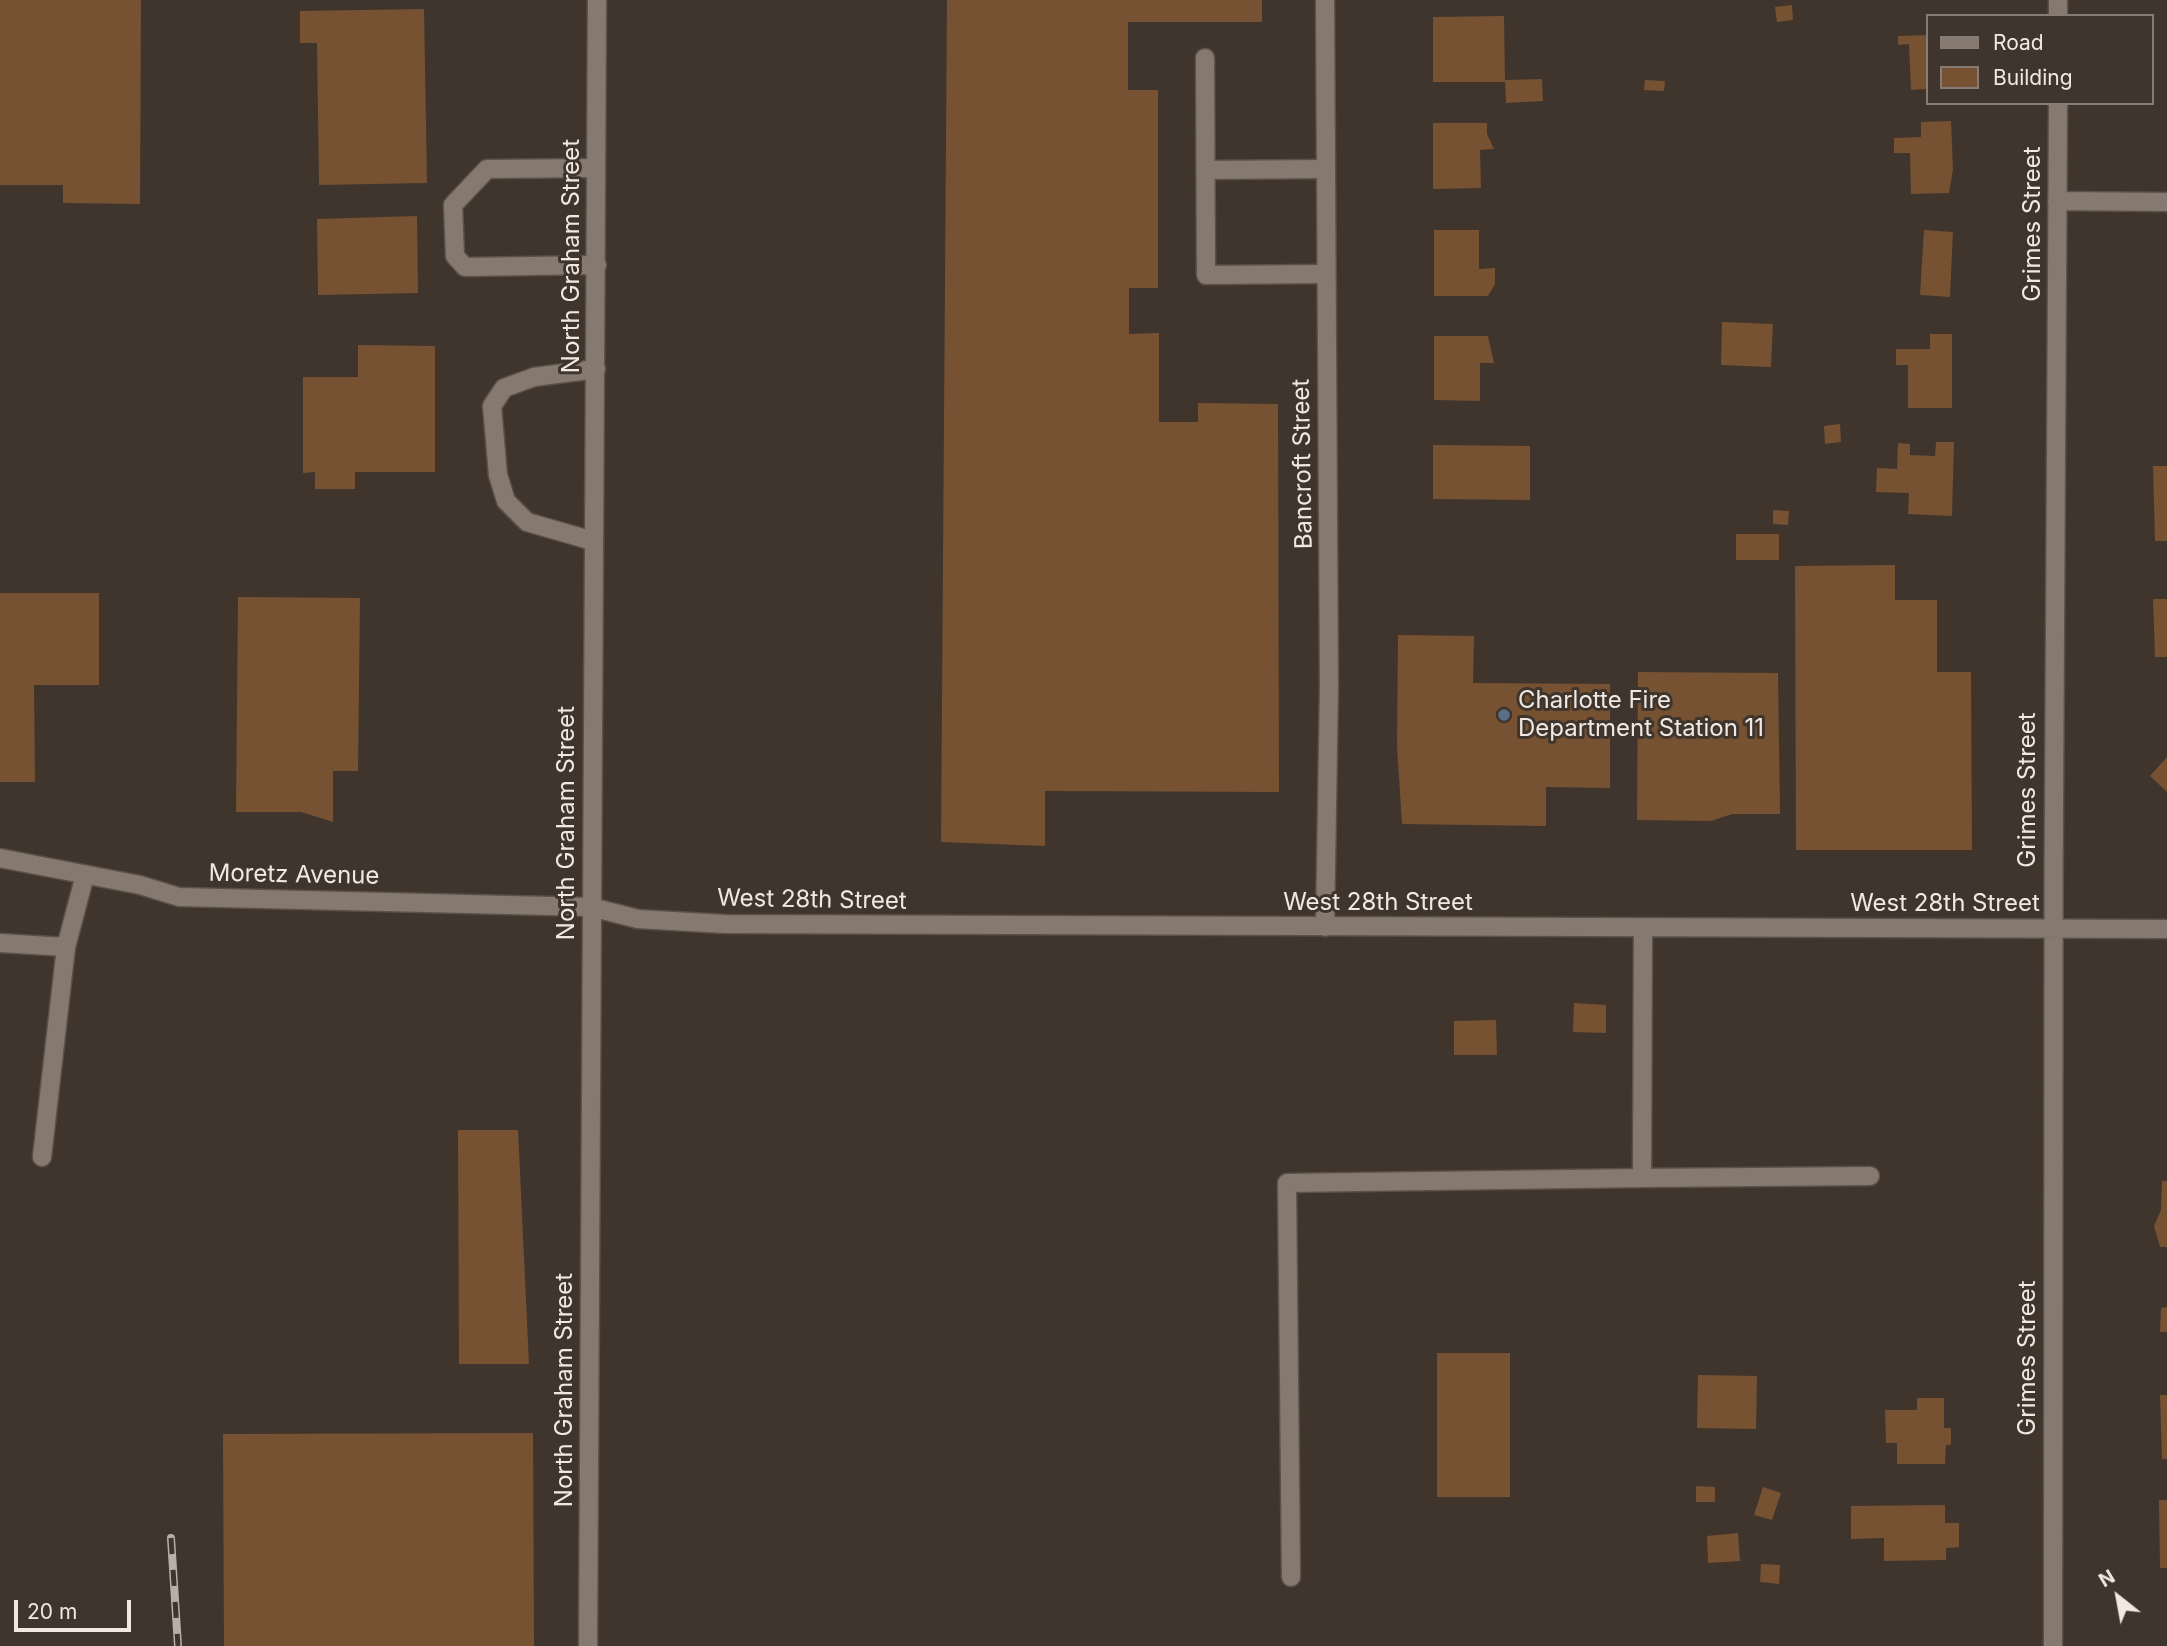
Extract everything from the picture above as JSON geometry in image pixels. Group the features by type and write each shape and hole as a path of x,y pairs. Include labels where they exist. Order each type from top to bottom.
{"street":[{"name":"North Graham Street","path":"588,1646 597,0"},
{"name":"Bancroft Street","path":"1325,0 1324,274 1329,621 1325,928"},
{"path":"1205,58 1206,275 1324,274"},
{"name":"Grimes Street","path":"2053,1646 2052,929 2058,403 2058,105"},
{"path":"596,168 487,169 453,205 455,256 465,267 597,265"},
{"path":"1206,170 1324,169"},
{"path":"2057,201 2167,202"},
{"path":"593,541 527,522 506,501 498,475 492,406 504,388 524,381 596,369"},
{"name":"Moretz Avenue","path":"0,858 179,897 591,907"},
{"path":"42,1157 66,947 85,875"},
{"name":"West 28th Street","path":"591,907 638,919 725,925 2167,929"},
{"path":"1642,1178 1643,928"},
{"path":"0,943 66,947"},
{"path":"1291,1577 1287,1183 1870,1176"}],"building":[{"path":"0,0 141,0 140,204 63,203 63,185 0,185"},
{"path":"947,0 1262,0 1262,22 1128,22 1128,90 1158,90 1158,288 1129,288 1129,334 1159,333 1159,422 1198,422 1198,403 1278,404 1279,792 1045,791 1045,846 941,842"},
{"path":"1792,5 1793,20 1777,22 1775,7"},
{"path":"424,9 427,183 319,185 317,43 300,43 300,11"},
{"path":"1504,16 1505,82 1433,82 1433,17"},
{"path":"1926,35 1926,89 1911,90 1909,44 1898,45 1898,36"},
{"path":"1542,79 1543,101 1506,103 1505,80"},
{"path":"1645,80 1665,81 1664,91 1644,90"},
{"path":"1951,121 1953,169 1949,193 1911,194 1910,153 1894,153 1894,138 1921,137 1921,122"},
{"path":"1433,123 1487,123 1487,134 1494,149 1480,150 1481,188 1433,189"},
{"path":"417,216 418,293 318,295 317,219"},
{"path":"1434,230 1479,230 1479,269 1495,268 1495,284 1488,296 1434,296"},
{"path":"1924,230 1953,232 1950,297 1920,295"},
{"path":"1722,322 1773,324 1771,367 1721,365"},
{"path":"1930,334 1952,334 1952,408 1908,408 1908,365 1896,365 1896,349 1930,349"},
{"path":"1434,336 1488,336 1494,363 1480,363 1480,401 1434,400"},
{"path":"358,345 435,346 435,472 355,472 355,489 315,489 315,472 303,473 303,377 358,377"},
{"path":"1840,424 1841,442 1825,444 1824,426"},
{"path":"1936,442 1954,442 1952,516 1908,514 1909,493 1876,492 1877,468 1897,469 1898,443 1910,444 1910,455 1935,456"},
{"path":"1433,445 1530,446 1530,500 1433,499"},
{"path":"2153,466 2167,466 2167,541 2155,541"},
{"path":"1773,510 1789,511 1788,525 1773,524"},
{"path":"1736,534 1779,534 1779,560 1736,560"},
{"path":"1895,565 1895,600 1937,600 1937,672 1971,672 1972,850 1796,850 1795,566"},
{"path":"0,593 99,593 99,685 34,685 35,782 0,782"},
{"path":"238,597 360,598 358,771 333,771 333,822 301,812 236,812"},
{"path":"2153,599 2167,599 2167,657 2155,657"},
{"name":"Charlotte Fire Department Station 11","path":"1398,635 1474,636 1473,683 1610,684 1610,788 1546,787 1546,826 1402,824 1397,746"},
{"path":"1638,672 1778,673 1780,814 1732,814 1711,821 1637,820"},
{"path":"2167,757 2167,792 2150,776"},
{"path":"1574,1003 1606,1005 1606,1033 1573,1032"},
{"path":"1496,1020 1497,1055 1454,1055 1454,1021"},
{"path":"458,1130 518,1130 529,1364 459,1364"},
{"path":"2162,1181 2167,1181 2167,1247 2160,1247 2154,1226 2161,1210"},
{"path":"2167,1307 2167,1332 2160,1332 2161,1308"},
{"path":"1437,1353 1510,1353 1510,1497 1437,1497"},
{"path":"1698,1375 1757,1376 1756,1429 1697,1428"},
{"path":"2160,1395 2167,1395 2167,1459 2162,1459"},
{"path":"1917,1398 1944,1398 1944,1428 1951,1428 1951,1445 1946,1445 1945,1464 1897,1464 1897,1443 1886,1443 1885,1410 1917,1410"},
{"path":"533,1433 534,1646 224,1646 223,1434"},
{"path":"1696,1486 1715,1487 1715,1502 1696,1502"},
{"path":"1763,1487 1781,1493 1772,1520 1754,1515"},
{"path":"2159,1500 2167,1500 2167,1568 2160,1568"},
{"path":"1945,1505 1945,1523 1959,1523 1959,1547 1946,1548 1946,1560 1884,1561 1884,1538 1851,1539 1851,1506"},
{"path":"1738,1533 1740,1561 1708,1563 1707,1536"},
{"path":"1761,1564 1780,1565 1779,1584 1760,1582"}],"railway":[{"path":"171,1538 178,1646"}],"place":[{"name":"Charlotte Fire Department Station 11","path":"1504,715"}]}
